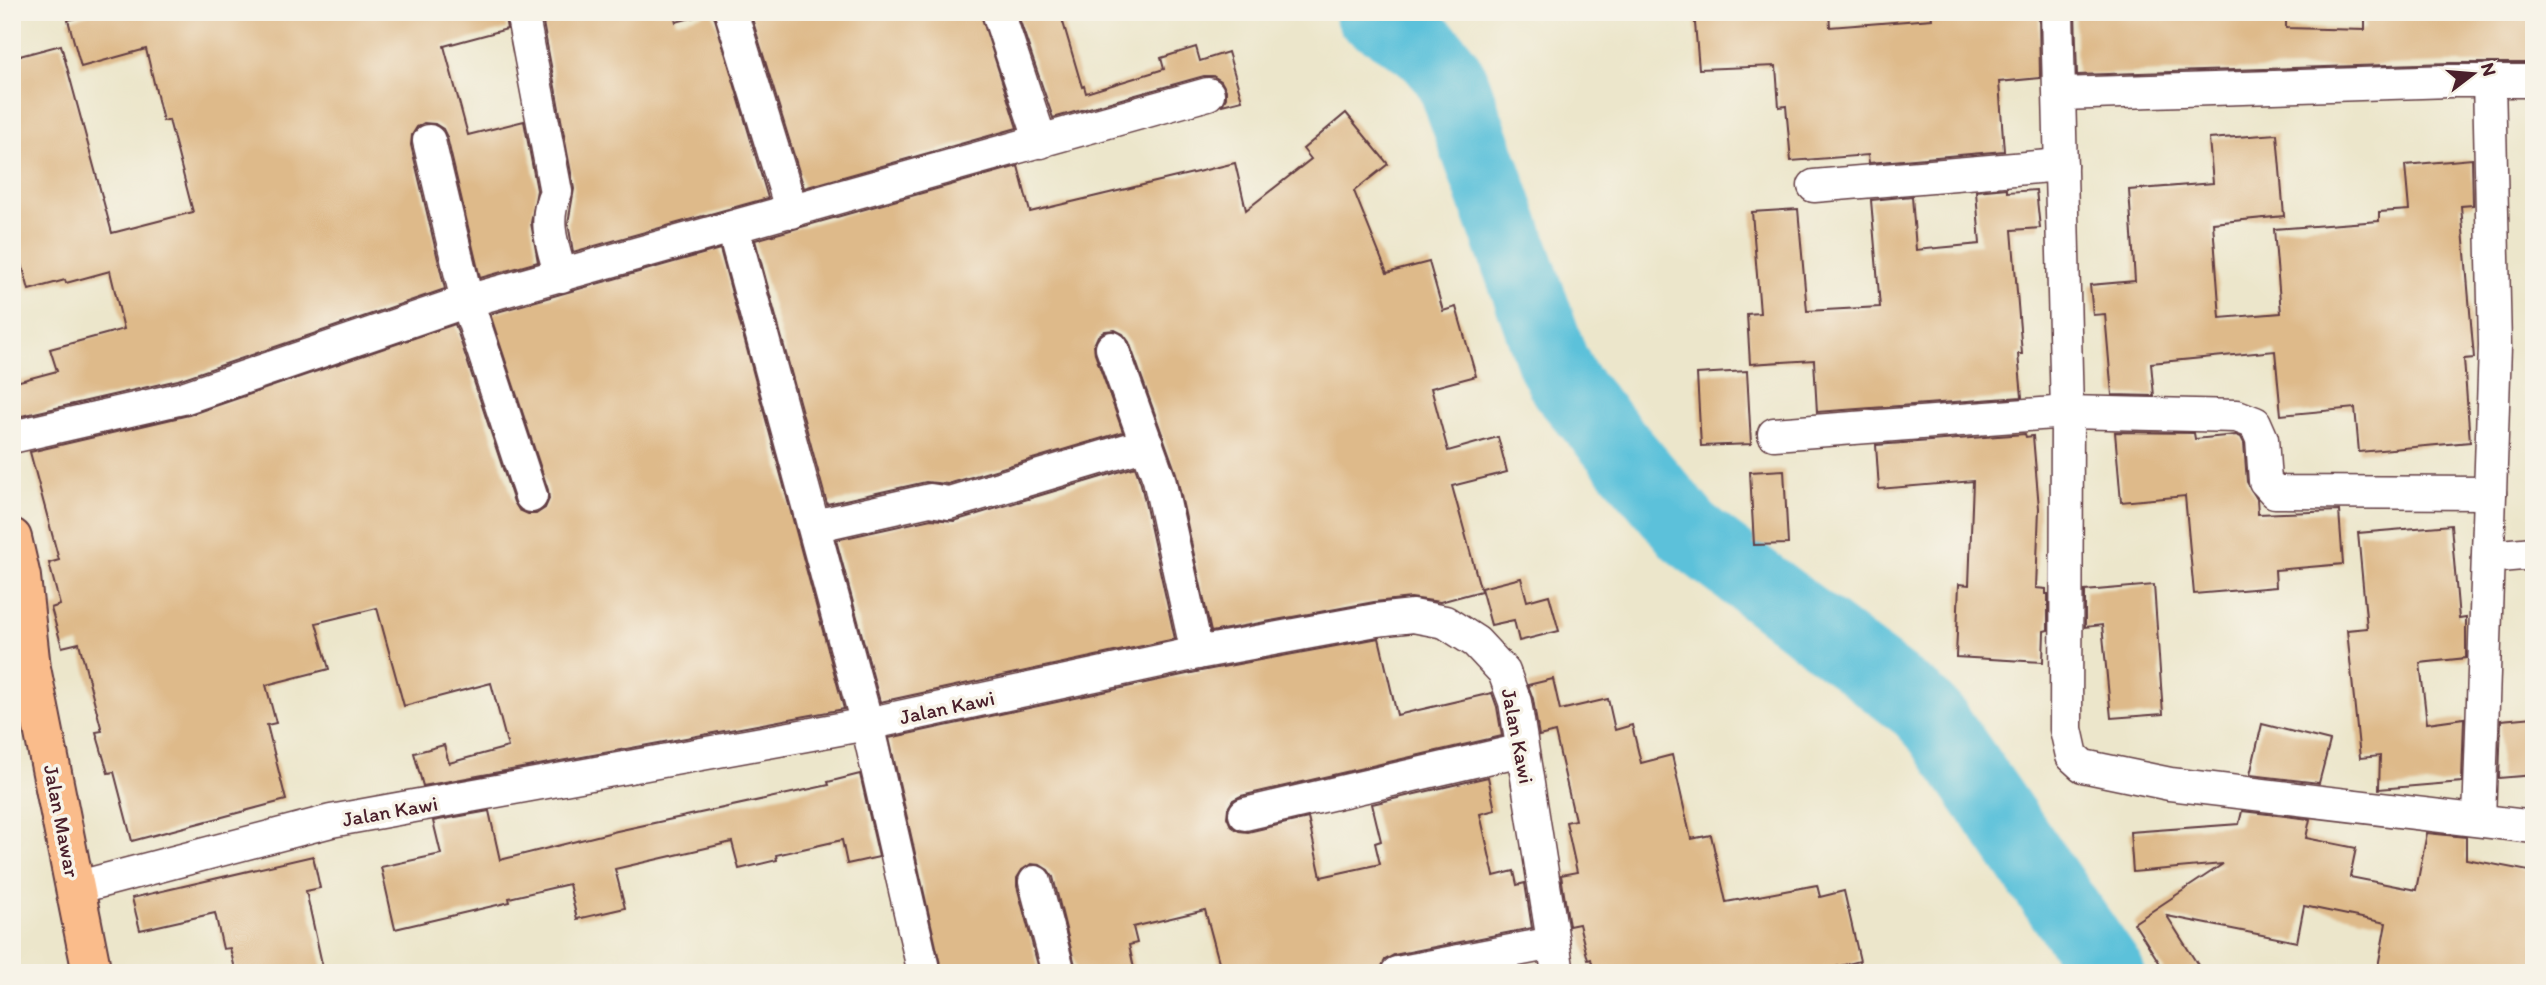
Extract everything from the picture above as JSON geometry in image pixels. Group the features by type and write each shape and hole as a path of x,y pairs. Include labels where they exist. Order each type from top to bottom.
{"main road":[{"name":"Jalan Mawar","path":"12,538 21,577 31,668 92,973"},
{"name":"Jalan Mawar","path":"12,627 31,668"}],"street":[{"path":"522,12 556,192 550,205 549,230 561,276"},
{"path":"731,12 792,212"},
{"path":"998,12 1041,142"},
{"path":"2057,12 2067,412 2066,729 2073,756 2083,766 2170,784 2534,827"},
{"path":"2061,94 2489,80 2534,81"},
{"path":"2479,820 2495,346 2489,80"},
{"path":"12,437 183,398 467,301 733,229 1208,94"},
{"path":"429,141 467,301 531,496"},
{"path":"1814,186 2061,165"},
{"path":"733,229 867,724 924,973"},
{"path":"1112,348 1159,479 1197,653"},
{"path":"1774,434 2067,412 2237,416 2255,423 2262,439 2265,481 2275,492 2490,493"},
{"path":"814,526 930,500 949,503 1147,444"},
{"path":"2488,557 2534,553"},
{"name":"Jalan Kawi","path":"75,888 331,821 867,724 1197,653 1376,620 1413,616 1445,622 1476,642 1504,672 1515,702 1556,958"},
{"path":"1245,814 1522,750"},
{"path":"1035,883 1059,973"},
{"path":"1397,973 1556,958"}],"building":[{"path":"98,12 504,12 507,29 444,46 468,135 524,121 537,190 531,223 538,262 480,278 447,137 443,129 435,124 424,123 417,127 412,135 411,145 445,289 178,380 17,417 12,383 57,371 50,349 124,329 110,271 29,290 12,227 12,58 61,45 112,233 193,212 169,120 163,121 146,49 81,67 68,20"},
{"path":"541,12 673,12 676,22 713,12 768,198 573,252 568,223 574,189"},
{"path":"750,12 980,12 1017,128 804,188"},
{"path":"1017,12 1060,12 1086,93 1164,69 1161,58 1196,47 1200,61 1228,52 1242,100 1222,105 1226,90 1221,81 1213,76 1204,76 1053,118"},
{"path":"1694,12 1829,12 1830,27 1932,19 1931,12 2039,12 2040,78 1999,82 2004,151 1869,163 1868,155 1791,161 1786,106 1779,107 1776,66 1699,69"},
{"path":"2075,12 2219,12 2219,15 2286,17 2286,28 2365,30 2365,12 2534,12 2534,63 2450,63 2077,75"},
{"path":"1346,113 1388,164 1354,191 1387,273 1429,262 1443,311 1456,307 1476,376 1431,388 1448,451 1498,437 1507,472 1452,486 1481,591 1440,602 1411,598 1374,602 1211,632 1176,473 1129,342 1123,334 1115,330 1105,331 1098,336 1094,345 1123,432 948,484 926,482 827,504 755,240 1018,166 1030,212 1235,163 1246,210 1311,159 1303,149"},
{"path":"2277,134 2284,216 2213,223 2220,318 2281,313 2274,229 2379,221 2379,212 2409,210 2405,165 2472,159 2473,205 2461,206 2474,358 2464,359 2470,442 2359,452 2355,408 2281,415 2275,351 2151,363 2154,396 2112,395 2105,314 2093,315 2090,285 2135,281 2129,190 2213,183 2209,139"},
{"path":"2007,188 2007,192 2036,190 2040,228 2012,230 2022,354 2018,354 2022,397 1817,412 1814,360 1750,364 1747,314 1760,313 1752,212 1798,209 1807,311 1880,307 1871,200 1912,196 1916,250 1980,244 1976,191"},
{"path":"720,249 844,709 423,786 414,753 444,745 449,763 508,747 491,683 404,706 377,608 316,623 329,669 266,685 276,723 267,725 286,800 132,841 114,772 108,773 96,732 102,731 79,643 62,647 51,608 60,605 49,563 59,560 30,452 189,415 455,324 514,502 519,510 536,514 545,508 549,499 548,490 490,314"},
{"path":"1747,371 1751,444 1701,446 1697,374"},
{"path":"2115,432 2194,433 2195,439 2236,435 2241,437 2244,443 2247,482 2257,499 2258,514 2339,511 2343,564 2275,570 2276,587 2194,594 2185,496 2121,502"},
{"path":"2025,434 2026,437 2033,436 2039,508 2036,588 2046,589 2048,594 2048,630 2044,631 2043,662 1956,657 1959,584 1969,585 1973,481 1879,489 1876,445"},
{"path":"1135,467 1175,639 880,702 836,540 931,519 954,521"},
{"path":"1784,470 1788,544 1754,545 1750,472"},
{"path":"2451,525 2459,619 2466,618 2466,658 2420,663 2427,723 2464,718 2462,782 2379,789 2380,756 2360,758 2347,630 2367,628 2358,533"},
{"path":"1521,578 1527,601 1549,595 1559,631 1519,641 1514,620 1491,625 1481,588"},
{"path":"2154,585 2163,714 2111,718 2102,625 2085,627 2085,591"},
{"path":"1379,638 1397,715 1492,693 1502,736 1241,796 1233,800 1228,808 1227,817 1231,826 1248,832 1308,818 1321,877 1380,864 1375,843 1381,841 1372,804 1488,777 1495,810 1480,814 1494,876 1514,871 1517,885 1525,883 1532,928 1394,955 1385,960 1379,973 1222,973 1205,910 1133,927 1137,943 1129,945 1135,973 1077,973 1053,877 1040,865 1031,864 1022,870 1017,878 1017,886 1039,969 1025,973 942,973 889,738 1201,671"},
{"path":"1553,679 1560,710 1608,699 1615,730 1632,725 1641,763 1672,755 1691,839 1711,835 1726,902 1817,885 1820,897 1844,891 1860,961 1812,973 1594,973 1579,924 1569,926 1561,875 1577,872 1566,822 1575,820 1555,732 1539,736 1528,685"},
{"path":"2534,717 2534,775 2499,778 2501,720"},
{"path":"2262,724 2330,741 2319,783 2250,775"},
{"path":"860,774 879,857 847,864 842,840 776,855 777,860 739,869 732,842 615,869 625,908 577,919 569,884 509,898 510,902 395,929 381,867 441,854 433,821 489,811 500,860 617,831 829,785 828,782"},
{"path":"2242,811 2310,819 2306,838 2356,848 2350,877 2416,890 2427,833 2466,837 2466,859 2534,872 2534,973 2408,973 2378,967 2386,923 2304,906 2297,942 2167,916 2203,973 2166,973 2134,923 2223,864 2133,872 2130,832 2239,824"},
{"path":"313,856 320,888 306,891 324,973 236,973 230,948 223,949 215,913 140,930 132,898"}],"waterway":[{"path":"1370,12 1407,34 1427,50 1453,83 1553,362 1565,385 1689,532 1920,707 1936,724 2109,973"}]}
